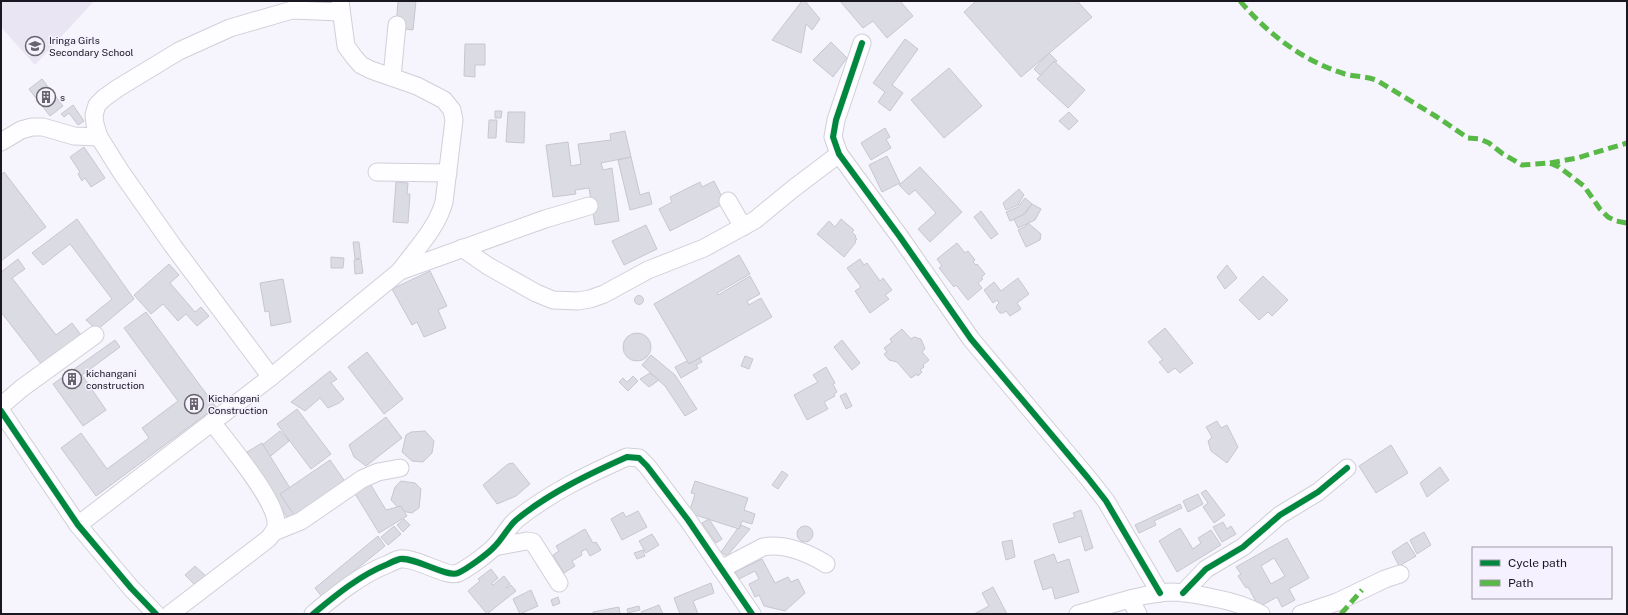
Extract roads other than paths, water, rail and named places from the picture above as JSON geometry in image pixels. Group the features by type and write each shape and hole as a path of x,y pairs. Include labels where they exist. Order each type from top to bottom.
{"street":[{"path":"78,525 271,378 400,271 432,229 441,214 444,202 454,120 452,110 444,100 417,86 361,65 346,46 340,7 292,10 230,28 179,51 122,85 104,98 97,106 94,115 99,137 121,172 173,246 271,378"},
{"path":"392,77 397,25"},
{"path":"862,43 836,120 833,137 839,154 900,237 971,339 1106,501 1160,593"},
{"path":"1,142 21,130 32,127 43,127 74,136 99,137"},
{"path":"462,248 488,266 536,293 553,300 578,301 590,299 604,294 648,270 704,248 743,227 755,220 839,154"},
{"path":"377,172 448,173"},
{"path":"728,201 743,227"},
{"path":"400,271 545,219 589,206"},
{"path":"1,406 22,388 95,335"},
{"path":"1,411 78,525 131,588 156,614"},
{"path":"170,614 268,539 274,532 276,524 275,515 263,492 212,422"},
{"path":"313,614 338,593 364,576 382,566 400,559 415,561 451,574 455,574 494,547 515,521 537,504 596,471 627,457 642,460 667,491 752,614"},
{"path":"274,532 301,521 362,479 378,472 400,468"},
{"path":"1183,593 1206,569 1243,547 1280,515 1318,492 1348,468"},
{"path":"494,547 527,541 533,542 558,583"},
{"path":"721,569 763,547 770,546 793,550 816,558 826,564"},
{"path":"1302,614 1344,599 1384,579 1400,574"},
{"path":"1078,614 1134,607 1160,593 1183,593 1226,601 1253,609 1261,614"}],"place":[{"name":"Iringa Girls Secondary School","path":"35,46"},
{"name":"s","path":"46,97"},
{"name":"kichangani construction","path":"72,379"},
{"name":"Kichangani Construction","path":"194,404"}]}
